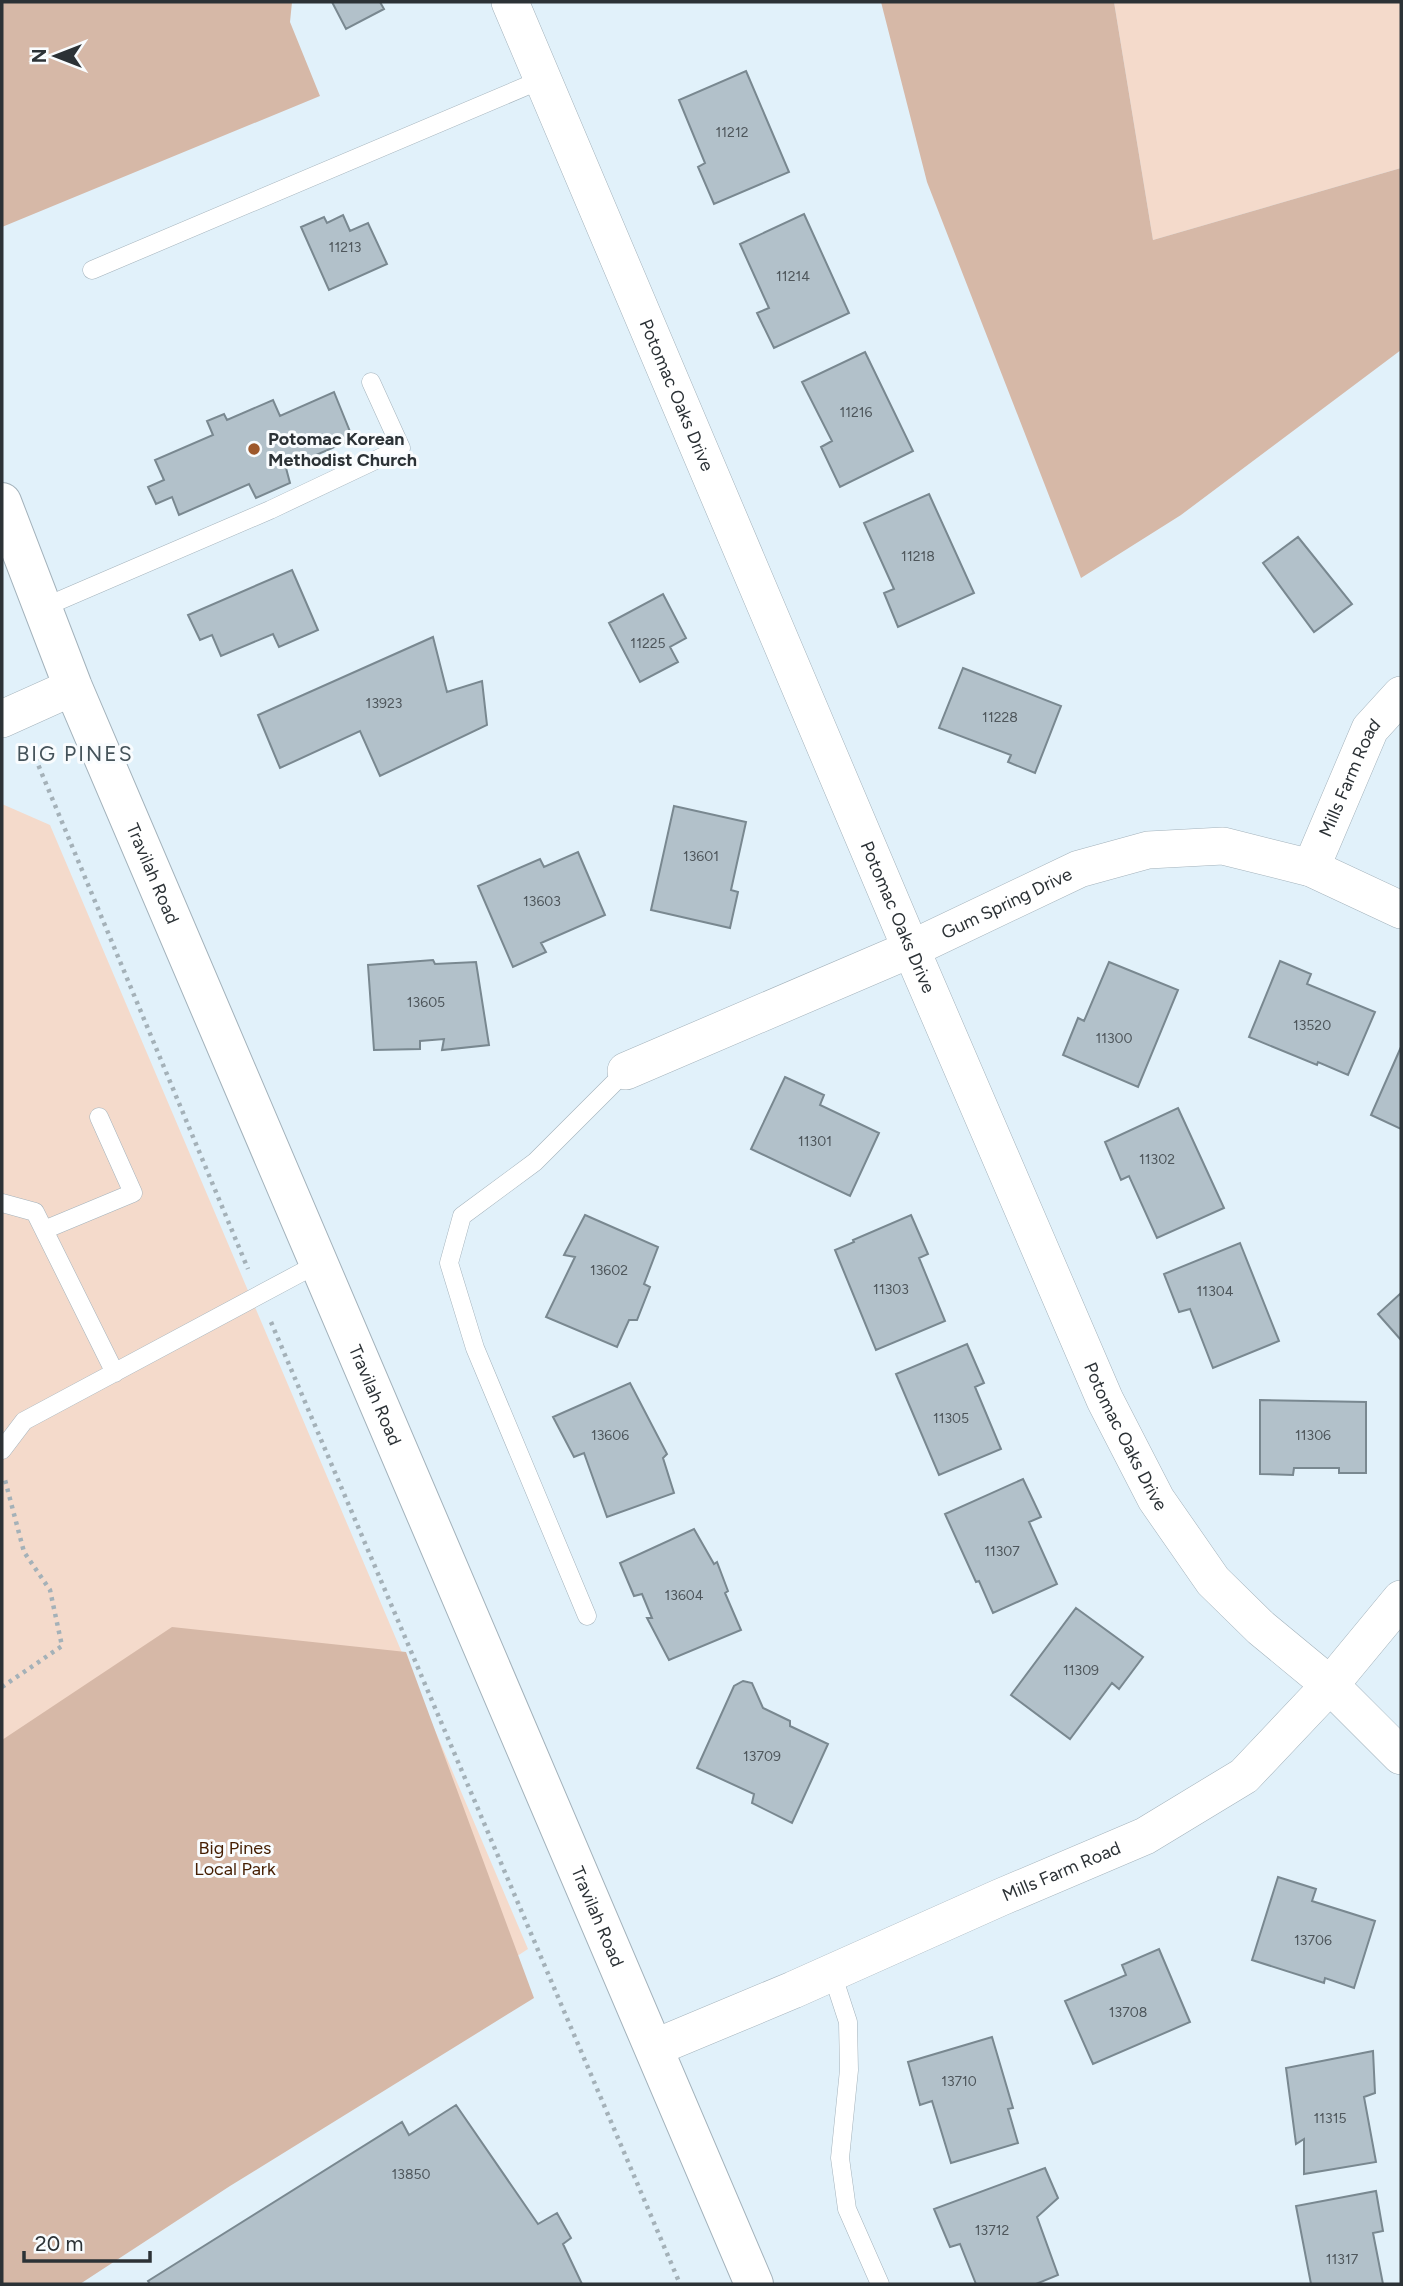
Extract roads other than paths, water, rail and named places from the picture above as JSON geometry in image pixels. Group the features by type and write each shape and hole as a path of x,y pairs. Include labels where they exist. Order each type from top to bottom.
{"main road":[{"name":"Travilah Road","path":"2,502 73,687 754,2284"}],"street":[{"name":"Potomac Oaks Drive","path":"510,2 1105,1400 1156,1499 1213,1581 1261,1628 1330,1685 1401,1756"},
{"path":"9,715 73,687"},
{"name":"Mills Farm Road","path":"1311,868 1370,729 1401,695"},
{"name":"Gum Spring Drive","path":"626,1071 911,949 1079,869 1148,850 1223,846 1311,868 1401,910"},
{"name":"Mills Farm Road","path":"654,2048 1145,1836 1244,1776 1330,1685 1401,1599"}],"lane":[{"path":"92,270 543,79"},
{"path":"42,608 270,510 401,448 371,382"},
{"path":"587,1616 475,1349 449,1263 462,1216 535,1162 626,1071"},
{"path":"44,1230 133,1193 99,1117"},
{"path":"2,1203 35,1212 115,1373"},
{"path":"2,1450 24,1421 319,1263"},
{"path":"832,1973 848,2022 849,2070 840,2158 846,2209 880,2284"}],"place":[{"name":"Potomac Korean Methodist Church","path":"254,449"}],"district":[{"name":"BIG PINES","path":"75,754"}],"park label":[{"name":"Big Pines Local Park","path":"235,1858"}]}
